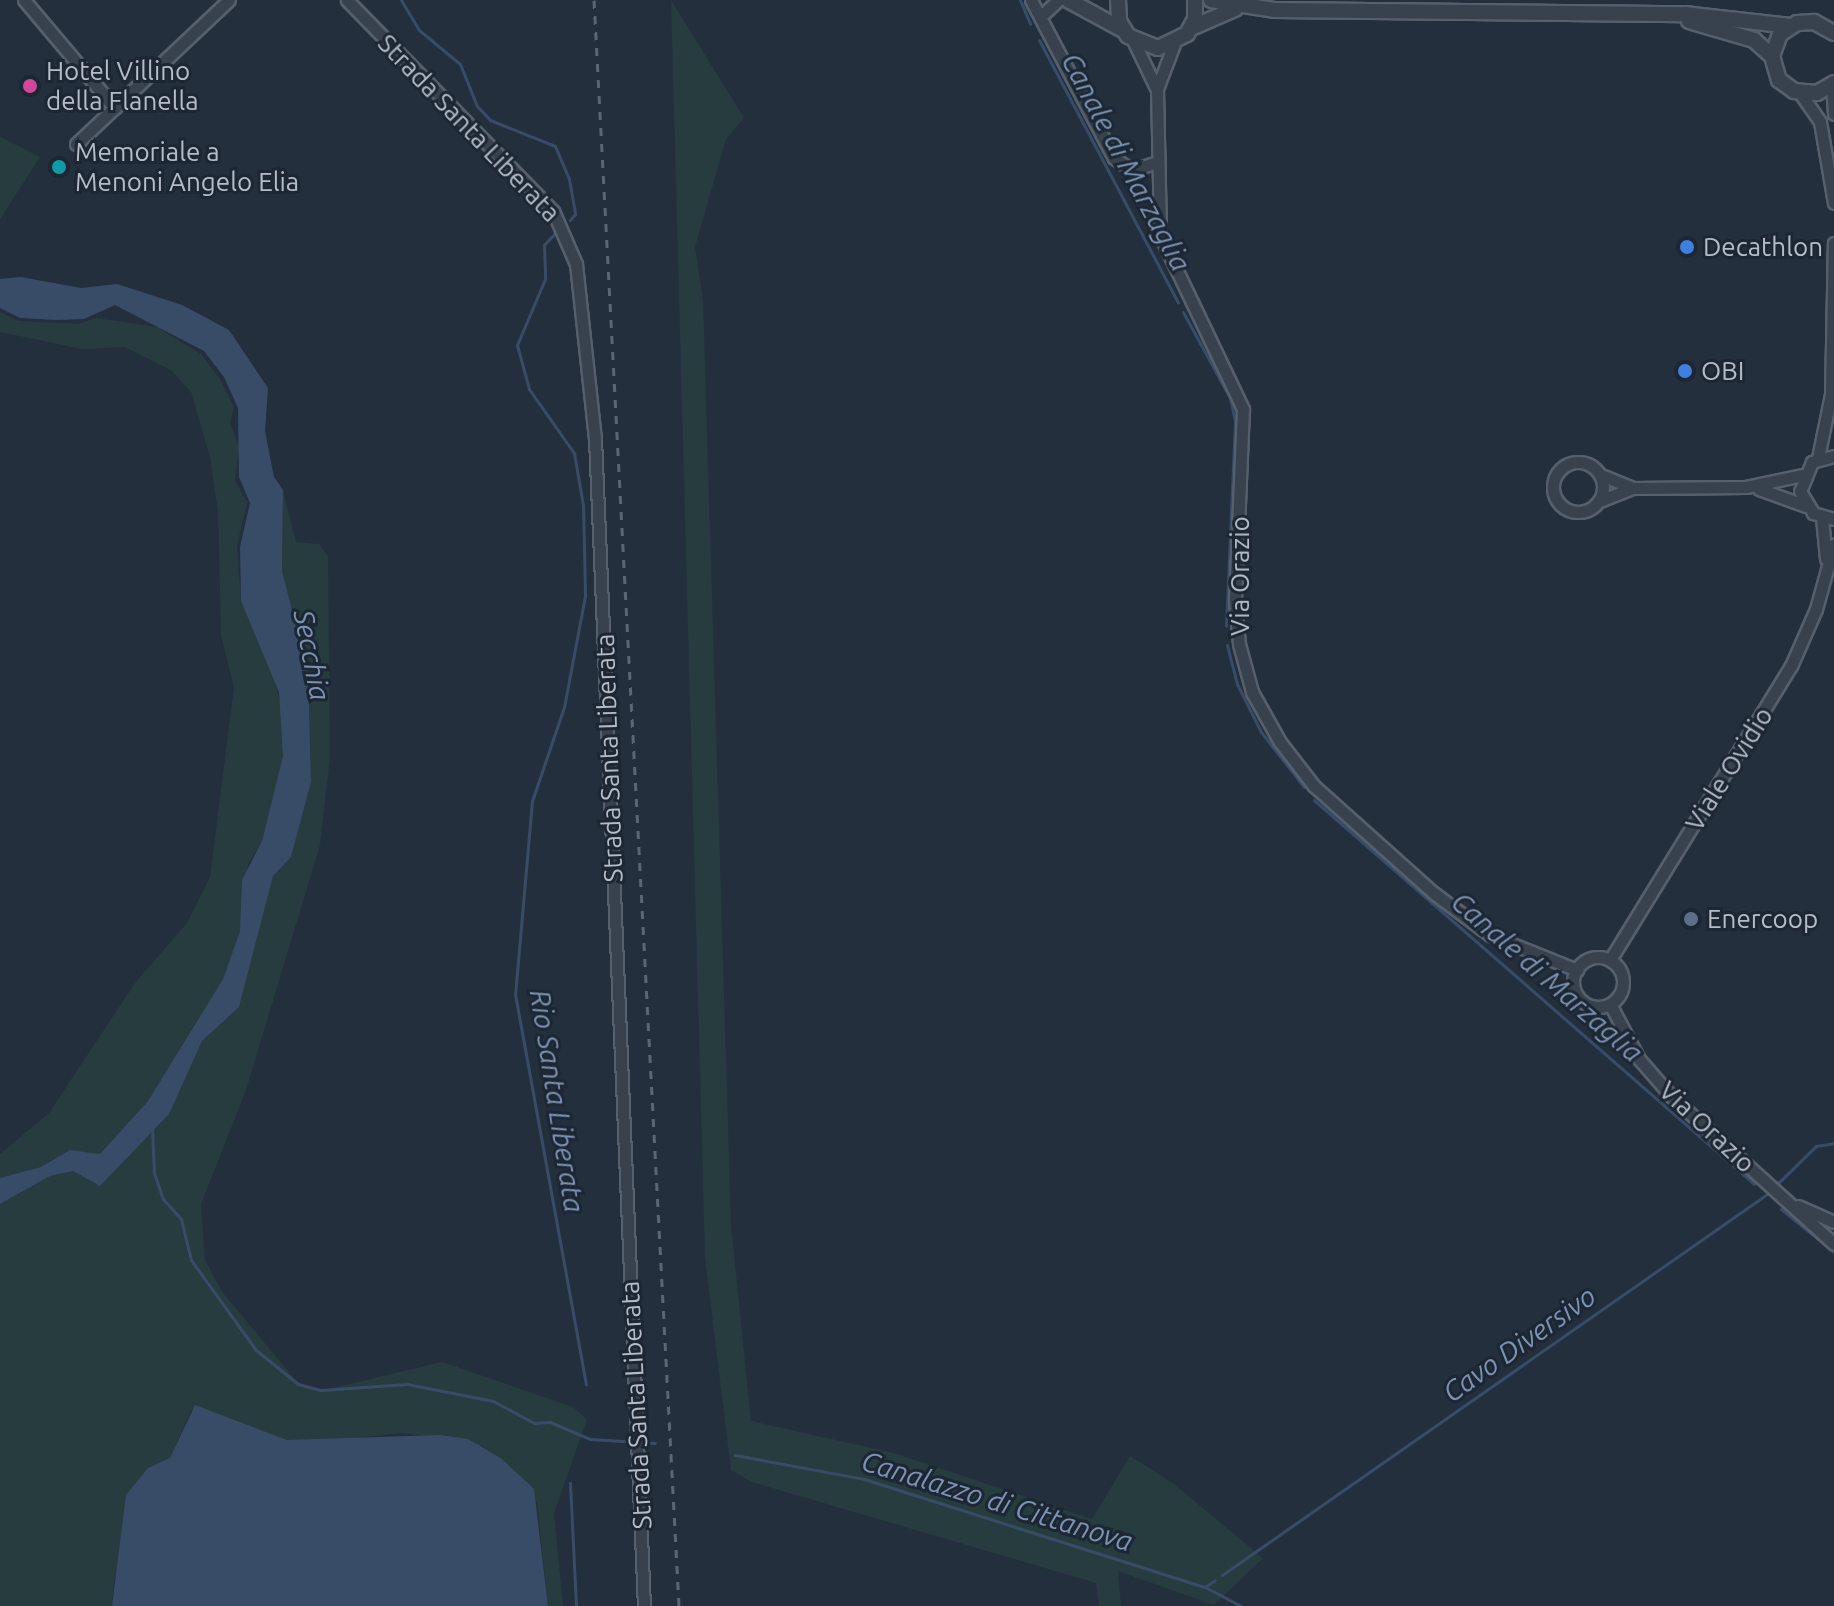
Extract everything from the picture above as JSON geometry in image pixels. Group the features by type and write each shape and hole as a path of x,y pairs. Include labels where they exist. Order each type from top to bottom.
{"street":[{"path":"24,0 115,108"},
{"path":"76,144 229,0"},
{"name":"Strada Santa Liberata","path":"347,0 553,211 576,264 595,438 644,1606"},
{"path":"1031,0 1119,164 1137,171 1158,162"},
{"path":"1040,17 1058,0"},
{"path":"1072,2 1098,0"},
{"path":"1118,0 1123,30"},
{"path":"1191,28 1195,0"},
{"path":"1211,0 1239,8 1666,15 1790,26 1830,26"},
{"path":"1072,2 1123,30 1134,42 1149,48 1174,44 1191,28 1239,8"},
{"path":"1666,15 1741,35 1772,56"},
{"path":"1790,26 1777,39 1772,56 1779,80 1800,93 1820,122 1834,203"},
{"name":"Via Orazio","path":"1134,42 1157,89"},
{"name":"Via Orazio","path":"1174,44 1157,89 1163,248 1243,409 1235,601 1239,644 1252,692 1280,742 1314,786 1435,894 1490,935 1577,970"},
{"path":"1800,93 1817,93 1833,84 1834,114"},
{"path":"1834,243 1831,394 1834,413"},
{"path":"1633,488 1600,475 1588,464 1570,463 1556,475 1552,488 1560,505 1571,512 1583,512 1633,488 1746,487 1802,475 1818,458 1831,394"},
{"path":"1818,458 1834,456"},
{"path":"1599,502 1600,475"},
{"path":"1802,475 1800,491 1806,506"},
{"path":"1746,487 1806,506 1828,518"},
{"name":"Viale Ovidio","path":"1827,568 1828,518"},
{"name":"Viale Ovidio","path":"1610,960 1777,692 1811,623 1834,544"},
{"path":"1588,959 1610,960 1621,971 1623,986 1610,1004 1594,1007 1580,999 1574,985 1577,970 1588,959"},
{"name":"Via Orazio","path":"1610,1004 1649,1072 1834,1244"},
{"name":"Via Orazio","path":"1786,1198 1834,1222"}],"green space":[{"path":"671,0 744,118 726,139 695,247 703,300 731,1225 751,1421 894,1453 1092,1519 1130,1456 1174,1484 1263,1558 1214,1605 1118,1571 1121,1606 1099,1606 1096,1583 752,1482 731,1470 705,1258"},
{"path":"0,137 40,157 0,219"},
{"path":"0,312 18,321 78,324 96,318 157,327 201,354 220,379 234,407 230,423 239,447 235,480 247,503 237,546 241,601 270,661 283,714 283,756 262,841 248,864 240,931 223,979 148,1101 100,1154 70,1150 41,1167 0,1178 0,1154 49,1113 135,983 187,923 210,877 234,687 221,635 218,512 210,457 191,392 171,370 125,347 82,349 0,332"},
{"path":"283,490 296,542 319,544 328,557 330,757 320,845 246,1090 201,1204 205,1260 223,1293 298,1383 320,1391 442,1362 573,1407 587,1419 554,1513 563,1606 548,1606 537,1502 468,1440 400,1433 320,1442 287,1440 191,1410 170,1459 148,1468 114,1581 112,1606 0,1606 0,1204 50,1176 73,1171 100,1186 144,1139 202,1041 239,1007 273,875 291,857 311,782 308,671 282,571"}],"water":[{"path":"21,277 81,288 117,284 182,305 229,330 268,388 265,431 274,477 283,490 282,571 308,671 311,782 291,857 273,876 239,1007 202,1041 169,1114 100,1186 73,1171 50,1176 0,1204 0,1178 41,1167 70,1150 100,1154 148,1101 223,979 240,931 242,880 262,841 283,756 279,692 241,601 240,547 250,503 239,477 238,408 224,377 204,351 115,305 84,319 58,320 20,318 0,308 0,279"},
{"path":"195,1405 287,1440 440,1435 468,1439 502,1459 534,1489 548,1606 112,1606 126,1495 148,1468 170,1458"}],"waterway":[{"name":"Rio Santa Liberata","path":"401,0 419,30 460,64 477,106 490,120 555,146 569,179 575,214 570,220"},
{"name":"Canale di Marzaglia","path":"1020,0 1030,24"},
{"name":"Canale di Marzaglia","path":"1039,40 1178,302"},
{"name":"Rio Santa Liberata","path":"556,232 544,245 545,279 517,345 529,389 574,453 583,505 585,596 564,707 532,801 515,994 586,1385"},
{"name":"Canale di Marzaglia","path":"1183,312 1230,398 1235,421 1226,626"},
{"name":"Canale di Marzaglia","path":"1227,645 1237,684 1261,732 1304,787"},
{"name":"Canale di Marzaglia","path":"1314,800 1754,1184"},
{"name":"Canalazzo di Cittanova","path":"152,1128 154,1173 163,1199 181,1219 191,1260 256,1350 298,1384 321,1390 407,1384 493,1401 534,1423 550,1422 590,1439 655,1443"},
{"name":"Cavo Diversivo","path":"1775,1186 1816,1146 1834,1143"},
{"name":"Cavo Diversivo","path":"1222,1575 1770,1192"},
{"name":"Canale di Marzaglia","path":"1781,1209 1834,1252"},
{"name":"Canalazzo di Cittanova","path":"735,1455 864,1479 1205,1587 1241,1606"},
{"name":"Rio Santa Liberata","path":"570,1483 576,1606"},
{"path":"1205,1587 1215,1580"}],"railway":[{"path":"594,0 679,1606"}],"place":[{"name":"Hotel Villino della Flanella","path":"30,86"},
{"name":"Memoriale a Menoni Angelo Elia","path":"59,167"},
{"name":"Decathlon","path":"1687,247"},
{"name":"OBI","path":"1685,371"},
{"name":"Enercoop","path":"1691,919"}],"water label":[{"name":"Secchia","path":"312,655"}]}
